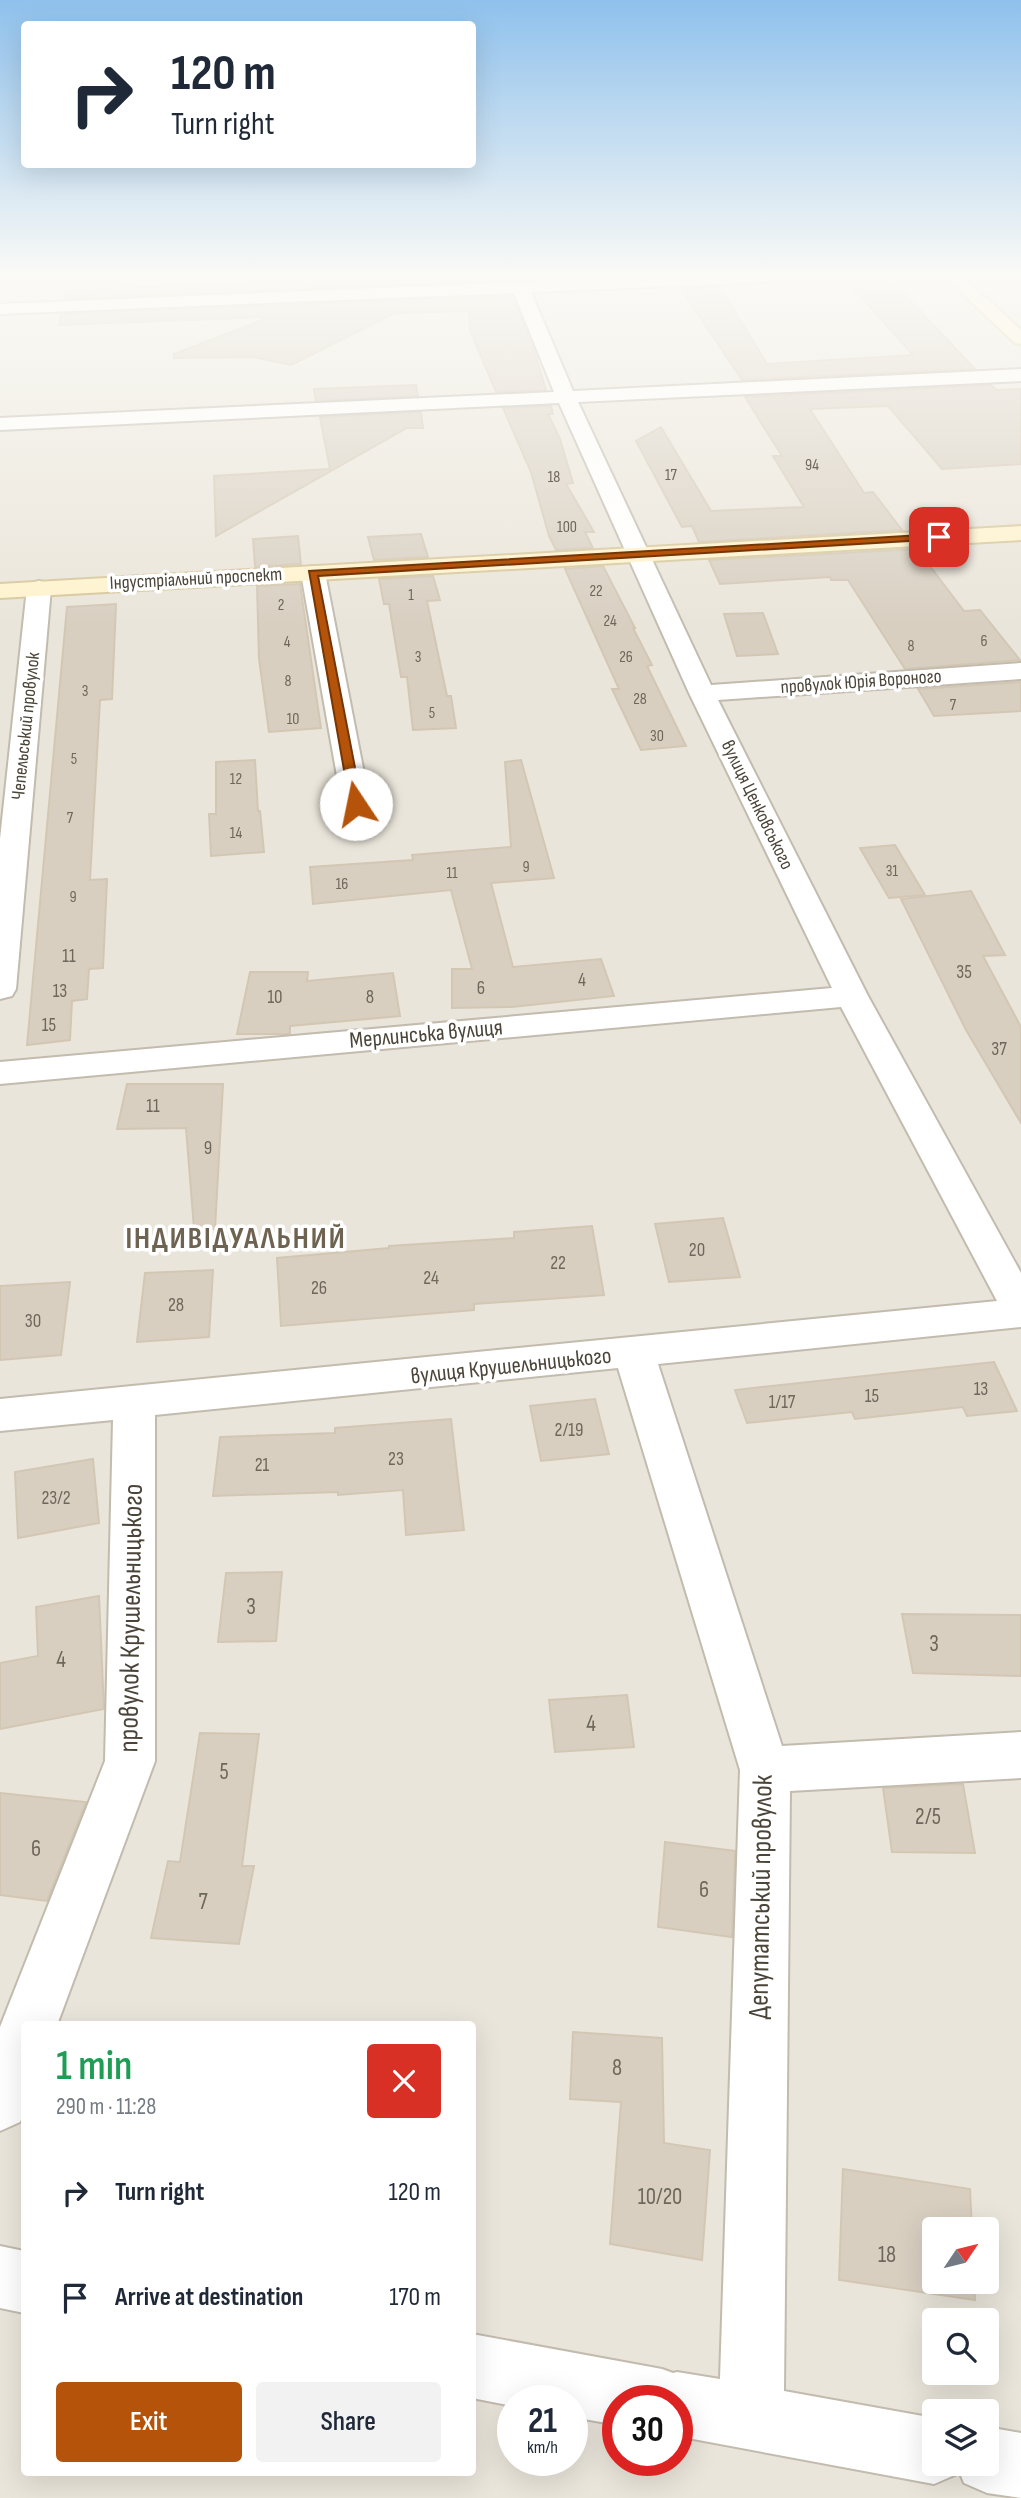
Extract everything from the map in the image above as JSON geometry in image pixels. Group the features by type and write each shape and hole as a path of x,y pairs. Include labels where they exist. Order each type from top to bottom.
{"street":[{"name":"вулиця Ценковського","path":"564,394 702,693 852,996 1021,1311"},
{"path":"0,424 654,394"},
{"name":"Індустріальний проспект","path":"0,591 1021,533"},
{"path":"313,573 356,804"},
{"name":"Чепельський провулок","path":"0,989 39,588"},
{"name":"провулок Юрія Вороного","path":"702,693 1021,671"},
{"name":"Мерлинська вулиця","path":"0,1073 852,996"},
{"name":"вулиця Крушельницького","path":"0,1415 634,1354 1021,1311"},
{"name":"Депутатський провулок","path":"634,1354 765,1769 751,2418"},
{"name":"провулок Крушельницького","path":"31,2021 130,1761 134,1404"},
{"path":"765,1769 1021,1755"},
{"path":"0,2102 21,2045"},
{"path":"0,2277 21,2281"},
{"path":"476,2367 602,2390"},
{"path":"693,2407 922,2449"},
{"path":"999,2462 1021,2466"}],"shaded area":[{"path":"0,394 1021,394 1021,2498 0,2498"}],"building":[{"path":"315,394 418,394 418,396 316,401"},
{"path":"815,394 1021,394 1021,464 942,469 888,406 810,409 864,493 873,492 902,530 699,542 692,526 682,527 636,441 661,427 711,511 804,507 773,456 782,456 745,397"},
{"path":"551,406 553,414 548,414 560,439 573,483 566,484 594,532 585,532 593,548 556,550 549,536 531,472 503,408"},
{"path":"421,412 423,428 407,428 216,536 214,476 330,469 320,417"},
{"path":"421,534 428,557 374,560 368,537"},
{"path":"298,536 301,564 255,567 253,539"},
{"path":"917,549 964,611 980,610 1020,660 905,669 848,580 831,580 830,577 720,584 709,560"},
{"path":"603,566 635,628 652,665 647,666 686,746 641,750 612,689 619,689 565,569"},
{"path":"433,576 440,600 427,601 447,696 451,696 456,728 413,730 407,677 401,677 389,604 384,604 379,579"},
{"path":"300,584 321,728 269,732 259,659 257,586"},
{"path":"116,604 112,699 100,700 90,880 107,879 103,968 89,969 87,999 72,1001 70,1040 27,1045 67,607"},
{"path":"763,613 778,654 737,656 724,614"},
{"path":"1021,682 1021,711 934,716 918,689"},
{"path":"255,760 264,852 211,856 209,814 216,814 216,762"},
{"path":"521,760 554,878 491,883 513,967 601,959 614,996 512,1007 452,1008 452,969 472,969 451,890 313,904 310,867 413,860 412,855 511,847 505,762"},
{"path":"895,845 925,895 889,898 860,848"},
{"path":"971,891 1005,955 983,956 1021,1027 1021,1123 966,1030 901,899"},
{"path":"250,972 308,972 307,981 393,973 400,1016 290,1026 290,1034 237,1034"},
{"path":"127,1084 223,1084 215,1229 194,1229 186,1128 117,1129"},
{"path":"723,1218 740,1277 669,1282 655,1224"},
{"path":"592,1226 604,1295 474,1304 474,1310 281,1326 277,1258 389,1246 514,1238 514,1232"},
{"path":"213,1270 209,1337 137,1342 145,1273"},
{"path":"70,1282 61,1355 0,1360 0,1286"},
{"path":"994,1362 1017,1411 967,1416 963,1407 855,1419 852,1412 747,1423 735,1390"},
{"path":"595,1399 609,1454 541,1461 530,1406"},
{"path":"451,1419 464,1530 406,1535 403,1490 338,1495 338,1492 213,1496 220,1437 335,1433 335,1428"},
{"path":"93,1459 99,1523 18,1538 15,1472"},
{"path":"282,1572 276,1641 218,1642 226,1573"},
{"path":"99,1596 104,1709 0,1729 0,1663 38,1656 36,1607"},
{"path":"902,1614 1021,1615 1021,1676 913,1673"},
{"path":"627,1695 634,1747 555,1752 549,1700"},
{"path":"200,1733 259,1734 242,1866 254,1866 239,1944 151,1938 168,1861 180,1862"},
{"path":"963,1784 975,1853 892,1852 883,1788"},
{"path":"0,1793 86,1802 47,1901 0,1895"},
{"path":"665,1842 735,1851 732,1937 658,1927"},
{"path":"573,2032 662,2038 664,2143 710,2150 702,2260 610,2244 621,2102 570,2099"},
{"path":"843,2169 970,2189 971,2217 922,2217 922,2292 839,2280"},
{"path":"934,2294 975,2294 975,2300"}],"district":[{"name":"ІНДИВІДУАЛЬНИЙ","path":"236,1239"}],"route":[{"path":"356,804 313,573 939,537"}]}
